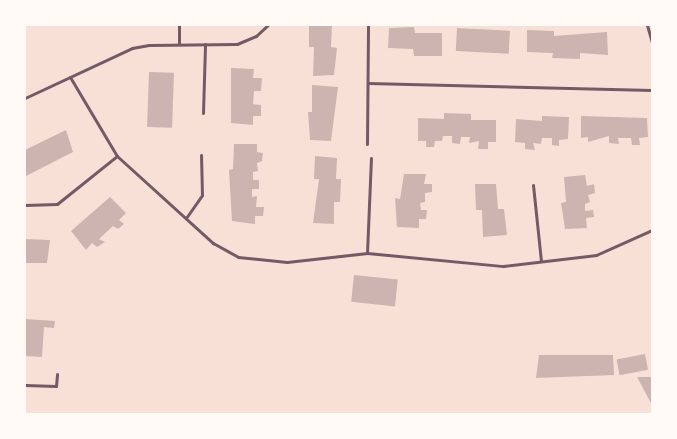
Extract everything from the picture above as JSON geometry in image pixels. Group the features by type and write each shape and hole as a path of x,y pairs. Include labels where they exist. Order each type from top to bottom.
{"lane":[{"path":"179,25 179,44"},
{"path":"25,98 132,48 179,44 237,44 256,36 268,25"},
{"path":"367,144 368,25"},
{"path":"647,25 652,43"},
{"path":"202,113 205,44"},
{"path":"70,77 117,156 213,243 238,257 287,262 367,253 488,265 596,255 652,230"},
{"path":"368,83 652,90"},
{"path":"186,218 202,195 201,155"},
{"path":"25,205 57,204 117,156"},
{"path":"367,253 371,158"},
{"path":"533,184 541,261"},
{"path":"25,385 56,386 57,374"}],"building":[{"path":"309,25 332,25 331,47 337,48 334,75 313,76 314,47 309,47"},
{"path":"414,27 415,33 442,33 442,56 414,56 413,49 388,48 389,28"},
{"path":"457,28 510,31 509,54 456,51"},
{"path":"527,30 554,31 554,36 607,32 608,55 580,53 580,59 552,58 553,53 527,52"},
{"path":"231,68 254,69 253,78 262,78 261,91 254,91 253,104 261,105 261,116 253,116 253,125 231,123"},
{"path":"149,72 174,73 172,128 147,127"},
{"path":"312,85 338,87 331,141 310,140 308,112 312,112"},
{"path":"444,113 471,114 471,120 496,120 496,142 488,142 488,149 478,149 479,141 469,143 470,137 461,137 460,144 452,143 452,136 443,136 442,141 435,141 434,147 426,147 426,141 418,141 418,118 444,119"},
{"path":"542,116 569,117 568,139 559,140 559,146 552,145 552,138 542,138 541,144 533,143 535,150 525,149 525,143 515,142 516,119 542,121"},
{"path":"581,116 647,118 648,137 639,138 640,145 632,145 631,138 618,138 619,144 609,143 609,136 588,142 588,137 581,138"},
{"path":"66,130 73,152 26,176 25,150"},
{"path":"234,144 257,144 257,152 263,153 262,161 257,163 258,171 253,172 253,180 259,180 259,189 252,189 252,197 257,196 256,207 264,207 263,216 255,216 255,224 232,221 229,170 233,169"},
{"path":"315,156 337,158 336,179 341,179 340,202 334,202 334,224 313,223 319,179 314,179"},
{"path":"404,174 426,174 424,184 432,184 432,192 425,193 425,202 420,203 421,210 427,210 426,219 419,219 419,228 397,227 395,198 400,199"},
{"path":"585,175 587,186 594,184 595,193 588,195 590,202 585,204 585,211 593,210 594,217 586,218 587,228 565,229 561,203 566,202 564,177"},
{"path":"475,184 496,184 498,209 504,209 507,235 483,237 482,210 476,210"},
{"path":"110,197 126,213 119,220 124,224 118,229 113,226 99,239 105,242 97,247 92,243 86,250 71,231"},
{"path":"25,239 50,240 47,263 25,263"},
{"path":"354,275 398,280 395,306 351,302"},
{"path":"25,319 55,321 54,328 44,327 42,357 25,356"},
{"path":"645,354 648,370 620,375 617,360"},
{"path":"539,355 613,355 614,375 536,378"},
{"path":"637,377 652,377 652,405"}]}
